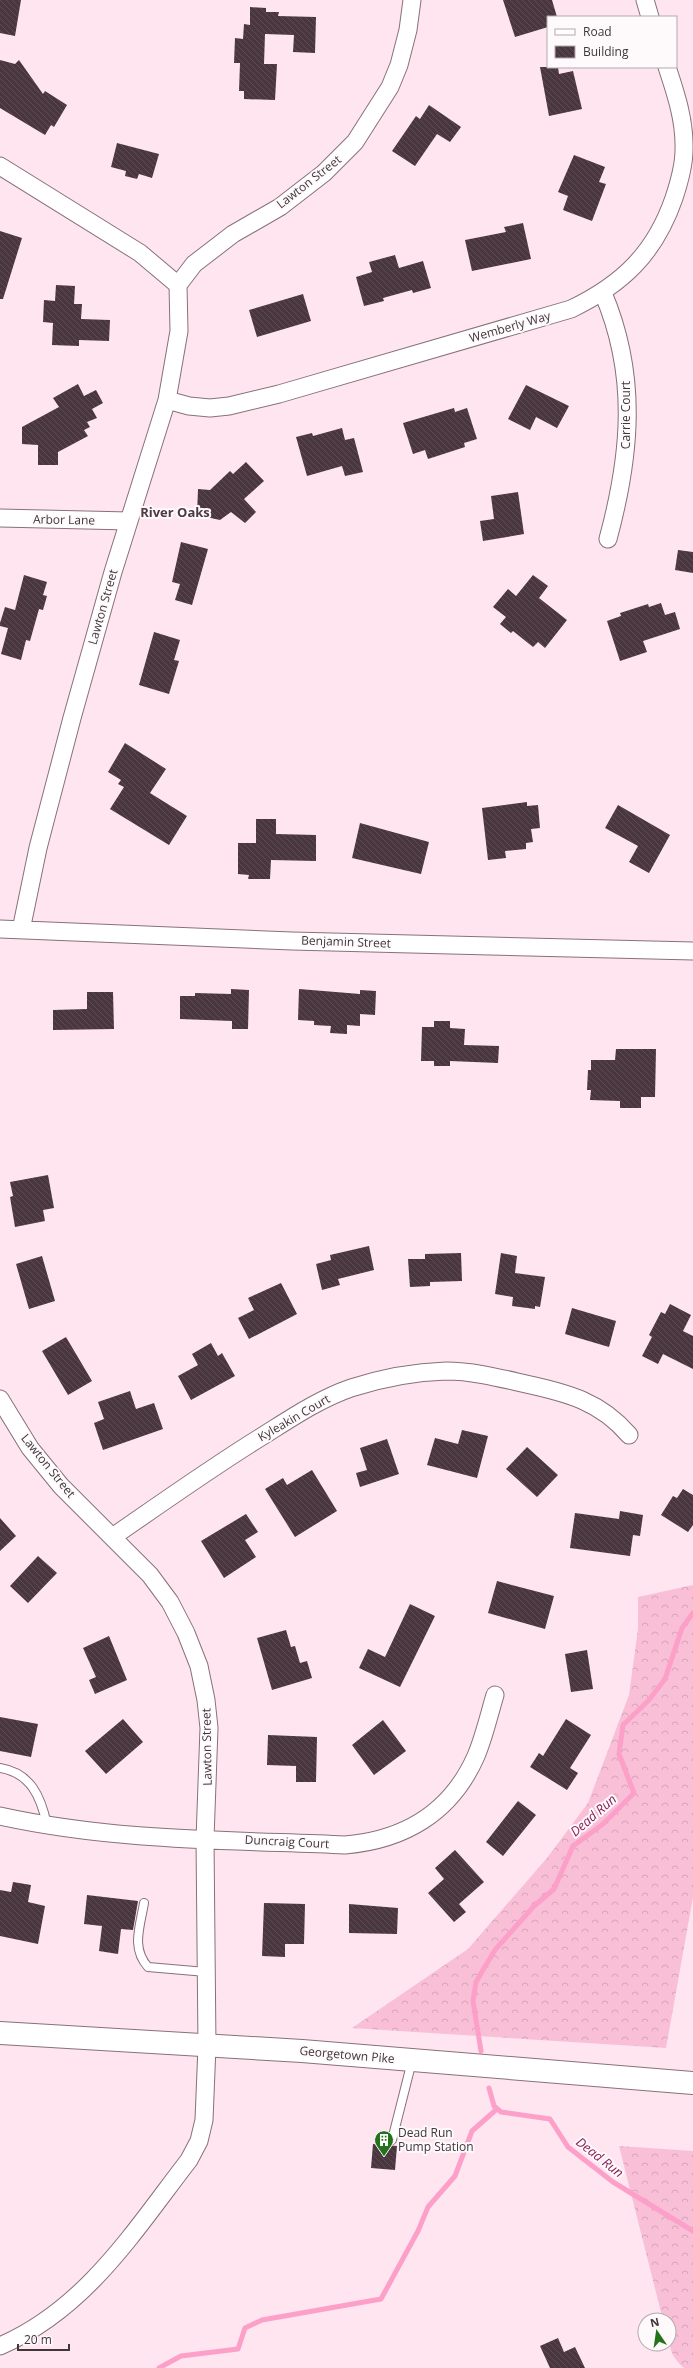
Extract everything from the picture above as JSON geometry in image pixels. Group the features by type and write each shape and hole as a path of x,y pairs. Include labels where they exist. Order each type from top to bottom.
{"main road":[{"name":"Georgetown Pike","path":"0,2033 412,2060 693,2083"}],"street":[{"name":"Lawton Street","path":"21,930 40,841 109,586 167,400 178,331 178,285 194,264 233,234 280,206 324,173 355,142 390,87 399,65 408,30 412,0"},
{"path":"645,0 650,16"},
{"name":"Wemberly Way","path":"167,400 189,406 210,408 229,406 272,396 571,309 603,293 623,278 641,259 656,238 669,213 679,184 688,137 667,68"},
{"path":"0,166 140,253 178,285"},
{"name":"Carrie Court","path":"603,293 621,345 627,378 628,416 626,457 619,500 608,539"},
{"name":"Arbor Lane","path":"0,518 129,521"},
{"name":"Benjamin Street","path":"0,929 292,941 693,951"},
{"name":"Kyleakin Court","path":"114,1536 219,1464 305,1409 350,1388 381,1379 412,1374 447,1371 489,1375 532,1385 599,1407 616,1420 629,1435"},
{"name":"Lawton Street","path":"0,2346 44,2323 72,2301 100,2275 189,2160 199,2141 204,2120 207,2046 205,1839 209,1728 206,1700 199,1666 186,1633 170,1602 150,1575 114,1536 61,1486 30,1448 2,1408"},
{"name":"Duncraig Court","path":"0,1816 47,1825 133,1835 345,1845 367,1843 386,1838 414,1826 433,1814 450,1797 465,1777 476,1755 495,1695"}],"lane":[{"path":"0,1768 13,1770 31,1785 42,1803 47,1825"},
{"path":"144,1903 137,1948 142,1960 148,1967 206,1972"},
{"path":"392,2140 412,2060"}],"green space":[{"path":"693,1585 693,1897 666,2048 352,2028 468,1949 547,1858 588,1803 629,1695 638,1629 638,1597"},
{"path":"619,2146 693,2151 693,2368 684,2368 678,2363 672,2352 677,2352 677,2312 661,2312"}],"building":[{"path":"0,0 21,0 15,36 0,33"},
{"path":"503,0 552,0 557,16 547,16 547,27 515,37"},
{"path":"250,7 266,8 266,12 279,12 278,16 316,17 315,53 293,52 294,35 265,34 264,64 277,64 275,100 244,99 244,91 239,91 240,63 234,63 235,38 243,39 244,24 250,25"},
{"path":"0,60 15,64 19,60 43,94 45,91 67,105 54,127 51,125 45,135 0,108"},
{"path":"540,67 558,68 559,74 573,71 582,109 549,116"},
{"path":"429,105 461,127 450,142 437,134 415,166 392,151 416,116 420,119"},
{"path":"117,143 159,154 152,178 139,174 137,179 125,176 126,171 111,167"},
{"path":"574,155 605,167 599,182 606,184 592,221 563,210 568,196 558,192"},
{"path":"523,223 531,259 472,271 465,240 506,232 504,227"},
{"path":"0,231 22,238 3,299 0,299"},
{"path":"395,255 399,268 423,261 431,288 413,293 412,290 383,298 384,301 364,306 356,277 372,272 369,262"},
{"path":"56,285 75,286 74,304 82,304 81,319 110,320 109,341 79,340 79,346 52,345 53,323 43,322 44,300 55,301"},
{"path":"303,294 311,321 257,337 249,310"},
{"path":"78,384 84,396 96,390 103,403 92,409 97,418 87,422 90,427 84,430 88,436 58,452 58,465 38,465 38,445 22,444 22,427 59,407 53,398"},
{"path":"526,385 569,406 557,428 536,417 530,430 508,419"},
{"path":"454,408 455,412 467,408 477,439 464,443 465,447 428,459 425,450 413,454 403,423"},
{"path":"342,428 345,440 354,438 363,472 345,476 342,466 307,476 296,437 312,433 313,436"},
{"path":"246,462 264,481 244,499 256,512 245,523 231,512 220,520 197,515 198,489 210,490 230,471 233,474"},
{"path":"518,492 524,534 483,541 480,521 494,519 491,496"},
{"path":"181,542 208,549 192,605 175,600 180,584 172,582"},
{"path":"678,550 693,552 693,573 675,570"},
{"path":"24,575 47,582 43,595 47,596 43,610 39,609 30,641 26,640 21,660 1,654 8,628 0,626 0,623 5,607 15,610"},
{"path":"533,575 548,586 539,598 567,620 545,648 538,642 533,647 513,631 511,633 500,624 506,617 493,607 508,589 516,596"},
{"path":"661,603 665,615 675,612 680,629 643,641 647,652 620,661 607,621 621,616 620,613 648,604 649,607"},
{"path":"154,632 180,640 174,660 179,661 169,694 139,685"},
{"path":"125,743 166,769 150,793 187,816 169,845 110,809 124,787 118,784 121,780 108,772"},
{"path":"527,802 527,806 538,805 540,828 531,829 533,842 526,843 526,849 505,851 506,858 488,860 482,808"},
{"path":"618,805 670,835 649,873 629,862 638,846 605,828"},
{"path":"256,819 276,819 276,834 316,835 316,861 271,860 270,879 248,879 249,875 238,874 238,843 256,843"},
{"path":"360,823 429,842 421,874 352,858"},
{"path":"231,989 249,990 248,1029 232,1029 232,1021 180,1019 180,996 195,996 195,993 231,994"},
{"path":"299,989 360,994 360,990 376,991 375,1015 360,1014 360,1026 347,1025 347,1034 330,1033 331,1026 314,1025 314,1021 298,1020"},
{"path":"87,992 113,992 114,1029 53,1030 53,1010 87,1009"},
{"path":"434,1021 450,1021 450,1028 465,1029 464,1045 499,1046 498,1063 450,1061 450,1066 434,1066 434,1061 421,1061 422,1027 434,1027"},
{"path":"616,1049 656,1049 655,1097 641,1097 641,1108 620,1108 620,1101 590,1100 591,1090 587,1090 588,1070 591,1070 591,1060 615,1060"},
{"path":"48,1175 54,1208 43,1210 45,1221 15,1227 10,1197 13,1196 10,1182"},
{"path":"369,1246 374,1270 338,1279 340,1285 322,1290 316,1264 331,1260 330,1255"},
{"path":"461,1253 462,1281 430,1282 430,1286 410,1287 408,1259 425,1259 425,1254"},
{"path":"501,1253 517,1256 515,1273 545,1277 540,1307 535,1306 535,1309 512,1306 513,1297 495,1294"},
{"path":"42,1256 55,1301 29,1309 16,1264"},
{"path":"281,1283 297,1314 249,1339 238,1318 254,1310 248,1298"},
{"path":"670,1304 691,1315 683,1331 693,1336 693,1369 663,1354 658,1364 642,1356 652,1337 649,1335 661,1312 665,1314"},
{"path":"572,1308 616,1321 609,1347 565,1334"},
{"path":"66,1337 92,1381 68,1395 42,1351"},
{"path":"211,1343 218,1356 222,1353 235,1376 191,1400 178,1376 198,1365 192,1354"},
{"path":"130,1391 136,1409 154,1403 163,1429 103,1450 94,1423 104,1419 98,1402"},
{"path":"462,1430 488,1436 477,1478 427,1465 435,1438 458,1444"},
{"path":"387,1439 399,1474 360,1487 356,1473 367,1470 360,1448"},
{"path":"527,1447 558,1475 537,1497 506,1469"},
{"path":"312,1470 337,1511 295,1537 265,1489 283,1478 287,1485"},
{"path":"683,1489 693,1495 693,1525 688,1532 661,1515 673,1496 677,1498"},
{"path":"620,1511 643,1515 640,1536 633,1535 630,1556 570,1548 575,1513 619,1519"},
{"path":"246,1514 258,1532 245,1540 256,1557 224,1578 201,1541"},
{"path":"0,1518 16,1536 0,1551"},
{"path":"38,1556 57,1573 28,1603 10,1586"},
{"path":"497,1581 554,1596 545,1629 488,1613"},
{"path":"410,1604 435,1616 400,1687 359,1668 368,1649 385,1657"},
{"path":"286,1630 291,1647 295,1646 300,1663 307,1661 312,1678 272,1690 257,1638"},
{"path":"109,1636 127,1680 95,1694 89,1680 96,1677 83,1648"},
{"path":"587,1650 593,1689 571,1692 565,1654"},
{"path":"0,1717 38,1724 31,1757 0,1751"},
{"path":"123,1719 143,1742 106,1774 85,1751"},
{"path":"566,1719 591,1735 570,1768 578,1773 567,1790 530,1767 539,1753 543,1756"},
{"path":"383,1720 406,1751 374,1775 352,1745"},
{"path":"268,1735 317,1737 316,1782 296,1782 296,1766 267,1765"},
{"path":"518,1801 536,1815 503,1856 486,1842"},
{"path":"455,1850 484,1882 459,1904 466,1912 454,1922 428,1893 444,1879 435,1868"},
{"path":"13,1882 31,1885 28,1902 45,1906 38,1944 0,1936 0,1890 11,1892"},
{"path":"87,1895 138,1901 133,1930 121,1929 118,1954 99,1951 102,1926 84,1924"},
{"path":"264,1903 305,1904 304,1944 285,1944 285,1957 262,1956"},
{"path":"349,1904 398,1908 397,1934 349,1933"},
{"name":"Dead Run Pump Station","path":"373,2144 397,2146 395,2170 371,2168"},
{"path":"558,2338 564,2352 575,2347 585,2368 550,2368 540,2346"}],"waterway":[{"name":"Dead Run","path":"481,2051 473,2001 476,1982 495,1950 534,1906 554,1889 573,1846 603,1824 634,1793 619,1754 623,1725 649,1700 665,1679 682,1628 693,1613"},
{"name":"Dead Run","path":"489,2088 494,2106 501,2112 550,2119 568,2147 613,2182 693,2231"},
{"path":"159,2368 181,2356 238,2349 245,2328 262,2320 381,2299 418,2231 428,2207 455,2176 472,2131 497,2109"}],"place":[{"name":"Dead Run Pump Station","path":"384,2157"}],"district":[{"name":"River Oaks","path":"175,512"}]}
